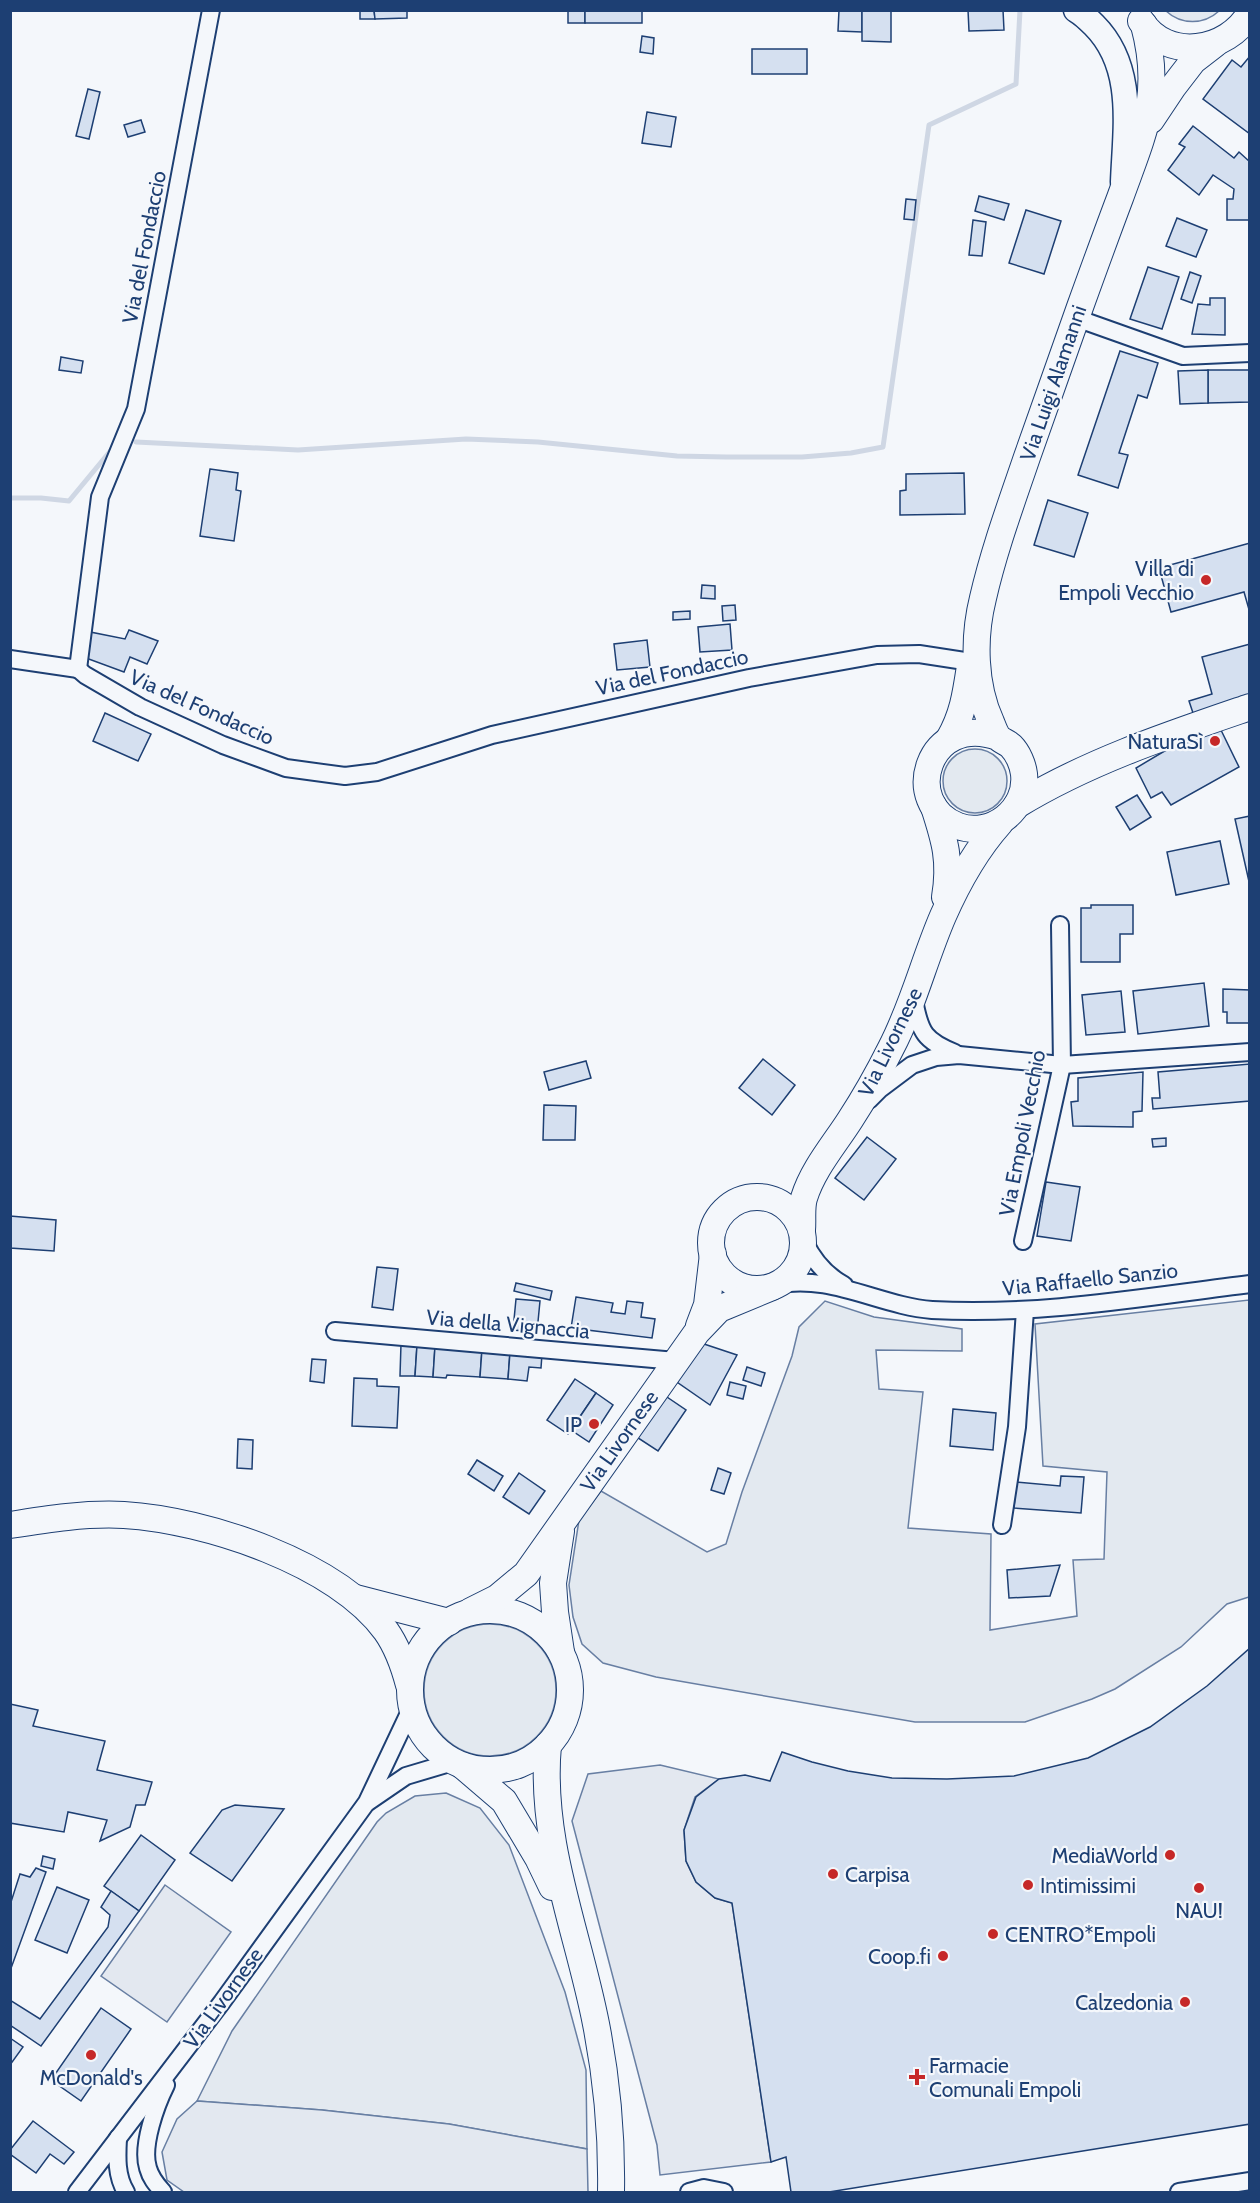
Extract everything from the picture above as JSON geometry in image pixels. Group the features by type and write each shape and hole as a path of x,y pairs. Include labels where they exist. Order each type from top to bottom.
{"main road":[{"path":"1076,10 1104,36 1119,62 1126,97 1123,190"},
{"name":"Via Luigi Alamanni","path":"1146,128 1193,61 1231,35 1244,23 1250,13"},
{"path":"1139,18 1155,36 1169,43 1184,47 1215,44"},
{"name":"Via Luigi Alamanni","path":"949,739 965,704 982,601 996,547 1076,318 1146,128 1152,94 1153,68 1150,48 1139,18"},
{"name":"Via Luigi Alamanni","path":"974,652 977,676 988,715 998,737"},
{"name":"Via Livornese","path":"934,807 944,818 957,825 971,829 986,828 1068,777 1187,729 1250,707"},
{"path":"949,739 961,733 973,731 986,732 998,737"},
{"name":"Via Livornese","path":"410,1697 415,1663 426,1642 436,1631 456,1618 497,1598 526,1574 697,1332 719,1309 774,1286 788,1278 797,1267 802,1254 802,1202 823,1158 850,1119 892,1047 914,998 942,918 972,858 1008,814 1023,790 1024,775 1020,759 1011,746 998,737"},
{"name":"Via Livornese","path":"942,918 949,859 944,837 928,793 926,778 930,762 938,749 949,739"},
{"name":"Via Livornese","path":"697,1332 707,1305 712,1234 720,1216 729,1206 741,1200 785,1189 805,1176 823,1158"},
{"path":"754,1197 770,1198 784,1205 795,1216 803,1235"},
{"path":"712,1254 718,1268 729,1279 742,1286 757,1289 774,1286"},
{"path":"10,1526 68,1517 99,1515 167,1519 255,1544 315,1573 354,1598 380,1623 394,1642 401,1656 420,1730 434,1748 504,1801 538,1858 571,1925"},
{"name":"Via Livornese","path":"458,1764 486,1770 508,1768 530,1760 548,1745 561,1726 568,1704 569,1681 562,1658 553,1583 563,1522"},
{"path":"354,1598 456,1618"},
{"name":"Via Livornese","path":"456,1618 478,1611 510,1613 538,1627 550,1638 562,1658"},
{"path":"548,1745 545,1778 551,1842 596,2023 609,2107 611,2193"}],"street":[{"name":"Via del Fondaccio","path":"211,10 136,409 100,497 78,669 84,675 140,707 224,745 286,768 345,776 377,772 492,735 562,718 675,696 749,678 877,655 974,652"},
{"path":"1076,318 1183,356 1250,353"},
{"path":"10,659 78,669"},
{"name":"Via Empoli Vecchio","path":"1023,1241 1062,1065 1060,926"},
{"path":"914,998 917,1020 926,1038 935,1045 959,1055"},
{"path":"850,1119 880,1089 912,1065 936,1057 959,1055 1062,1065 1250,1052"},
{"name":"Via Raffaello Sanzio","path":"803,1235 809,1253 821,1268 836,1281 864,1295"},
{"name":"Via Raffaello Sanzio","path":"774,1286 802,1281 916,1308 1025,1311 1250,1284"},
{"path":"1002,1526 1017,1427 1025,1311"},
{"name":"Via della Vignaccia","path":"335,1331 676,1361"},
{"name":"Via Livornese","path":"77,2193 181,2056 367,1802 410,1697"},
{"name":"Via Livornese","path":"367,1802 406,1776 458,1764"},
{"path":"163,2193 153,2181 147,2166 147,2151 151,2125 161,2095 181,2056"},
{"path":"118,2138 117,2161 126,2193"},
{"path":"1179,2193 1250,2181"},
{"path":"689,2193 704,2188 724,2193"}],"shaded area":[{"path":"1166,11 1219,11 1206,19 1192,22 1178,19"},
{"path":"975,749 993,755 1001,763 1007,781 1001,799 993,807 975,813 957,807 949,799 943,781 949,763 957,755"},
{"path":"1249,1300 1249,1597 1227,1604 1181,1647 1115,1689 1025,1722 915,1722 656,1677 603,1663 582,1644 573,1617 569,1585 579,1520 601,1491 707,1552 726,1544 742,1492 792,1356 799,1327 825,1301 874,1317 962,1329 962,1351 876,1350 879,1389 923,1392 908,1528 991,1534 990,1630 1077,1616 1073,1560 1104,1559 1107,1472 1043,1466 1035,1324"},
{"path":"490,1624 515,1629 537,1643 551,1665 556,1690 551,1715 537,1737 515,1751 490,1756 465,1751 443,1737 429,1715 424,1690 429,1665 443,1643 465,1629"},
{"path":"660,1765 719,1779 695,1797 684,1830 686,1861 696,1882 715,1898 732,1903 771,2162 660,2175 657,2145 572,1821 588,1774"},
{"path":"446,1793 480,1808 509,1845 565,1992 586,2070 587,2149 449,2124 322,2110 197,2101 232,2031 377,1822 386,1813 415,1796"},
{"path":"165,1885 231,1932 167,2022 101,1976"},
{"path":"197,2101 322,2110 449,2124 587,2149 588,2192 184,2192 167,2180 162,2152 177,2119"}],"building":[{"path":"360,10 374,10 375,19 360,19"},
{"path":"374,10 407,10 407,18 375,19"},
{"path":"568,10 585,10 585,23 568,23"},
{"path":"585,10 642,10 642,23 585,23"},
{"path":"839,10 862,10 862,32 838,31"},
{"path":"862,10 891,10 891,42 862,41"},
{"path":"968,10 1003,10 1004,30 969,31"},
{"path":"642,36 654,38 653,54 640,52"},
{"path":"752,49 807,49 807,74 752,74"},
{"path":"1250,56 1250,134 1203,99 1232,60 1241,67"},
{"path":"88,89 100,92 89,139 76,136"},
{"path":"647,112 676,117 671,147 642,143"},
{"path":"141,120 145,132 128,137 124,125"},
{"path":"1193,126 1234,158 1239,152 1250,162 1250,220 1227,220 1227,199 1233,199 1234,189 1213,175 1199,195 1168,170 1185,147 1179,144"},
{"path":"979,196 1009,204 1004,220 975,211"},
{"path":"906,199 916,200 914,220 904,219"},
{"path":"1026,210 1061,221 1044,274 1009,263"},
{"path":"1177,218 1207,230 1196,257 1166,246"},
{"path":"973,220 986,222 982,256 969,255"},
{"path":"1148,267 1179,277 1162,329 1130,319"},
{"path":"1190,272 1201,276 1192,303 1181,299"},
{"path":"1210,298 1225,298 1225,335 1192,334 1198,304 1210,305"},
{"path":"1120,351 1158,363 1147,398 1138,395 1119,453 1128,455 1118,488 1078,475"},
{"path":"61,357 83,361 81,373 59,370"},
{"path":"1208,370 1250,370 1250,402 1208,403"},
{"path":"1208,370 1208,403 1180,404 1178,371"},
{"path":"210,469 238,473 236,490 241,491 234,541 200,536"},
{"path":"964,473 965,514 900,515 900,491 906,490 906,474"},
{"path":"1048,500 1088,513 1074,557 1034,545"},
{"name":"Villa di Empoli Vecchio","path":"1250,543 1250,613 1244,592 1171,612 1159,568"},
{"path":"702,585 715,586 715,599 701,598"},
{"path":"735,605 736,620 723,621 722,606"},
{"path":"690,611 690,619 673,620 673,612"},
{"path":"730,624 732,650 700,652 698,627"},
{"path":"129,630 158,641 147,664 130,657 124,672 86,658 90,632 125,639"},
{"path":"647,640 650,667 617,670 614,644"},
{"name":"Villa di Empoli Vecchio","path":"1250,644 1250,699 1195,719 1189,701 1212,694 1202,657"},
{"path":"105,713 151,734 138,761 93,741"},
{"path":"1219,726 1239,767 1171,805 1162,792 1151,798 1136,768 1168,749"},
{"path":"1137,795 1151,817 1130,830 1116,807"},
{"path":"1250,816 1250,886 1235,819"},
{"path":"1220,841 1229,884 1176,895 1167,852"},
{"path":"1091,905 1133,905 1133,934 1120,934 1120,962 1081,962 1081,908 1091,908"},
{"path":"1204,983 1209,1026 1138,1034 1133,991"},
{"path":"1223,989 1250,990 1250,1023 1227,1023 1227,1012 1223,1012"},
{"path":"1121,991 1125,1032 1086,1035 1082,995"},
{"path":"763,1059 795,1085 772,1115 739,1088"},
{"path":"586,1061 591,1078 549,1090 544,1072"},
{"path":"1250,1064 1250,1101 1153,1109 1152,1098 1160,1098 1158,1072"},
{"path":"1143,1072 1142,1111 1133,1112 1133,1127 1073,1126 1071,1102 1078,1101 1078,1078"},
{"path":"544,1105 576,1106 575,1140 543,1140"},
{"path":"867,1137 896,1159 864,1200 835,1178"},
{"path":"1166,1138 1166,1146 1153,1147 1152,1139"},
{"path":"1046,1182 1080,1187 1071,1241 1037,1236"},
{"path":"10,1216 56,1220 54,1251 10,1248"},
{"path":"377,1267 398,1269 393,1310 372,1307"},
{"path":"516,1283 552,1291 550,1300 514,1291"},
{"path":"576,1297 613,1303 611,1312 625,1314 627,1301 643,1303 641,1317 655,1319 652,1338 571,1328"},
{"path":"516,1299 540,1301 537,1332 513,1330"},
{"path":"698,1342 737,1355 710,1405 674,1380"},
{"path":"401,1344 417,1345 415,1376 400,1376"},
{"path":"417,1345 435,1346 433,1377 415,1376"},
{"path":"435,1346 482,1349 480,1377 447,1375 446,1378 433,1377"},
{"path":"482,1349 510,1352 508,1379 480,1377"},
{"path":"510,1352 542,1354 541,1368 529,1367 527,1381 508,1379"},
{"path":"312,1359 326,1360 324,1383 310,1381"},
{"path":"747,1367 765,1373 761,1386 743,1380"},
{"path":"354,1378 377,1379 377,1386 399,1387 397,1428 352,1426"},
{"path":"575,1379 596,1393 568,1434 547,1420"},
{"path":"730,1382 746,1386 743,1399 727,1395"},
{"path":"596,1393 613,1405 589,1442 571,1430"},
{"path":"661,1393 686,1410 658,1451 632,1434"},
{"path":"953,1409 996,1413 993,1450 950,1446"},
{"path":"238,1439 253,1440 252,1469 237,1468"},
{"path":"477,1460 503,1476 494,1491 468,1474"},
{"path":"718,1468 731,1473 724,1494 711,1490"},
{"path":"519,1473 545,1491 529,1514 503,1497"},
{"path":"1061,1476 1084,1477 1081,1513 1014,1508 1016,1482 1060,1486"},
{"path":"1060,1565 1050,1596 1009,1598 1007,1570"},
{"name":"CENTRO*Empoli","path":"1250,1648 1250,2124 829,2192 791,2192 786,2157 771,2162 732,1903 715,1898 696,1882 686,1861 684,1830 696,1797 719,1779 745,1775 770,1781 782,1752 848,1771 892,1778 947,1779 1014,1776 1088,1758 1150,1727 1207,1686"},
{"path":"10,1704 38,1710 33,1726 105,1741 97,1770 152,1782 145,1805 136,1805 130,1827 100,1841 107,1820 68,1812 64,1832 10,1823"},
{"path":"235,1805 284,1809 232,1881 190,1853 222,1810"},
{"path":"141,1835 175,1860 139,1911 104,1886"},
{"path":"43,1856 55,1859 53,1869 41,1866"},
{"path":"36,1868 46,1872 10,1971 10,1905 20,1874 30,1877"},
{"path":"57,1887 89,1900 67,1953 35,1940"},
{"path":"111,1891 139,1911 41,2046 10,2025 10,2000 40,2019 108,1927 110,1915 101,1907"},
{"name":"McDonald's","path":"101,2008 131,2029 81,2101 51,2080"},
{"path":"10,2038 23,2047 10,2065"},
{"path":"33,2121 74,2152 64,2164 50,2154 36,2173 10,2154 10,2150"}],"waterway":[{"path":"136,442 298,450 466,439 538,442 677,456 726,457 802,457 851,453 883,447 929,125 1016,84 1020,10"},
{"path":"10,498 69,501 112,449"}],"place":[{"name":"Villa di Empoli Vecchio","path":"1206,580"},
{"name":"NaturaSì","path":"1215,741"},
{"name":"IP","path":"594,1424"},
{"name":"MediaWorld","path":"1170,1855"},
{"name":"Carpisa","path":"833,1874"},
{"name":"Intimissimi","path":"1028,1885"},
{"name":"NAU!","path":"1199,1888"},
{"name":"CENTRO*Empoli","path":"993,1934"},
{"name":"Coop.fi","path":"943,1956"},
{"name":"Calzedonia","path":"1185,2002"},
{"name":"McDonald's","path":"91,2055"},
{"name":"Farmacie Comunali Empoli","path":"917,2077"}]}
